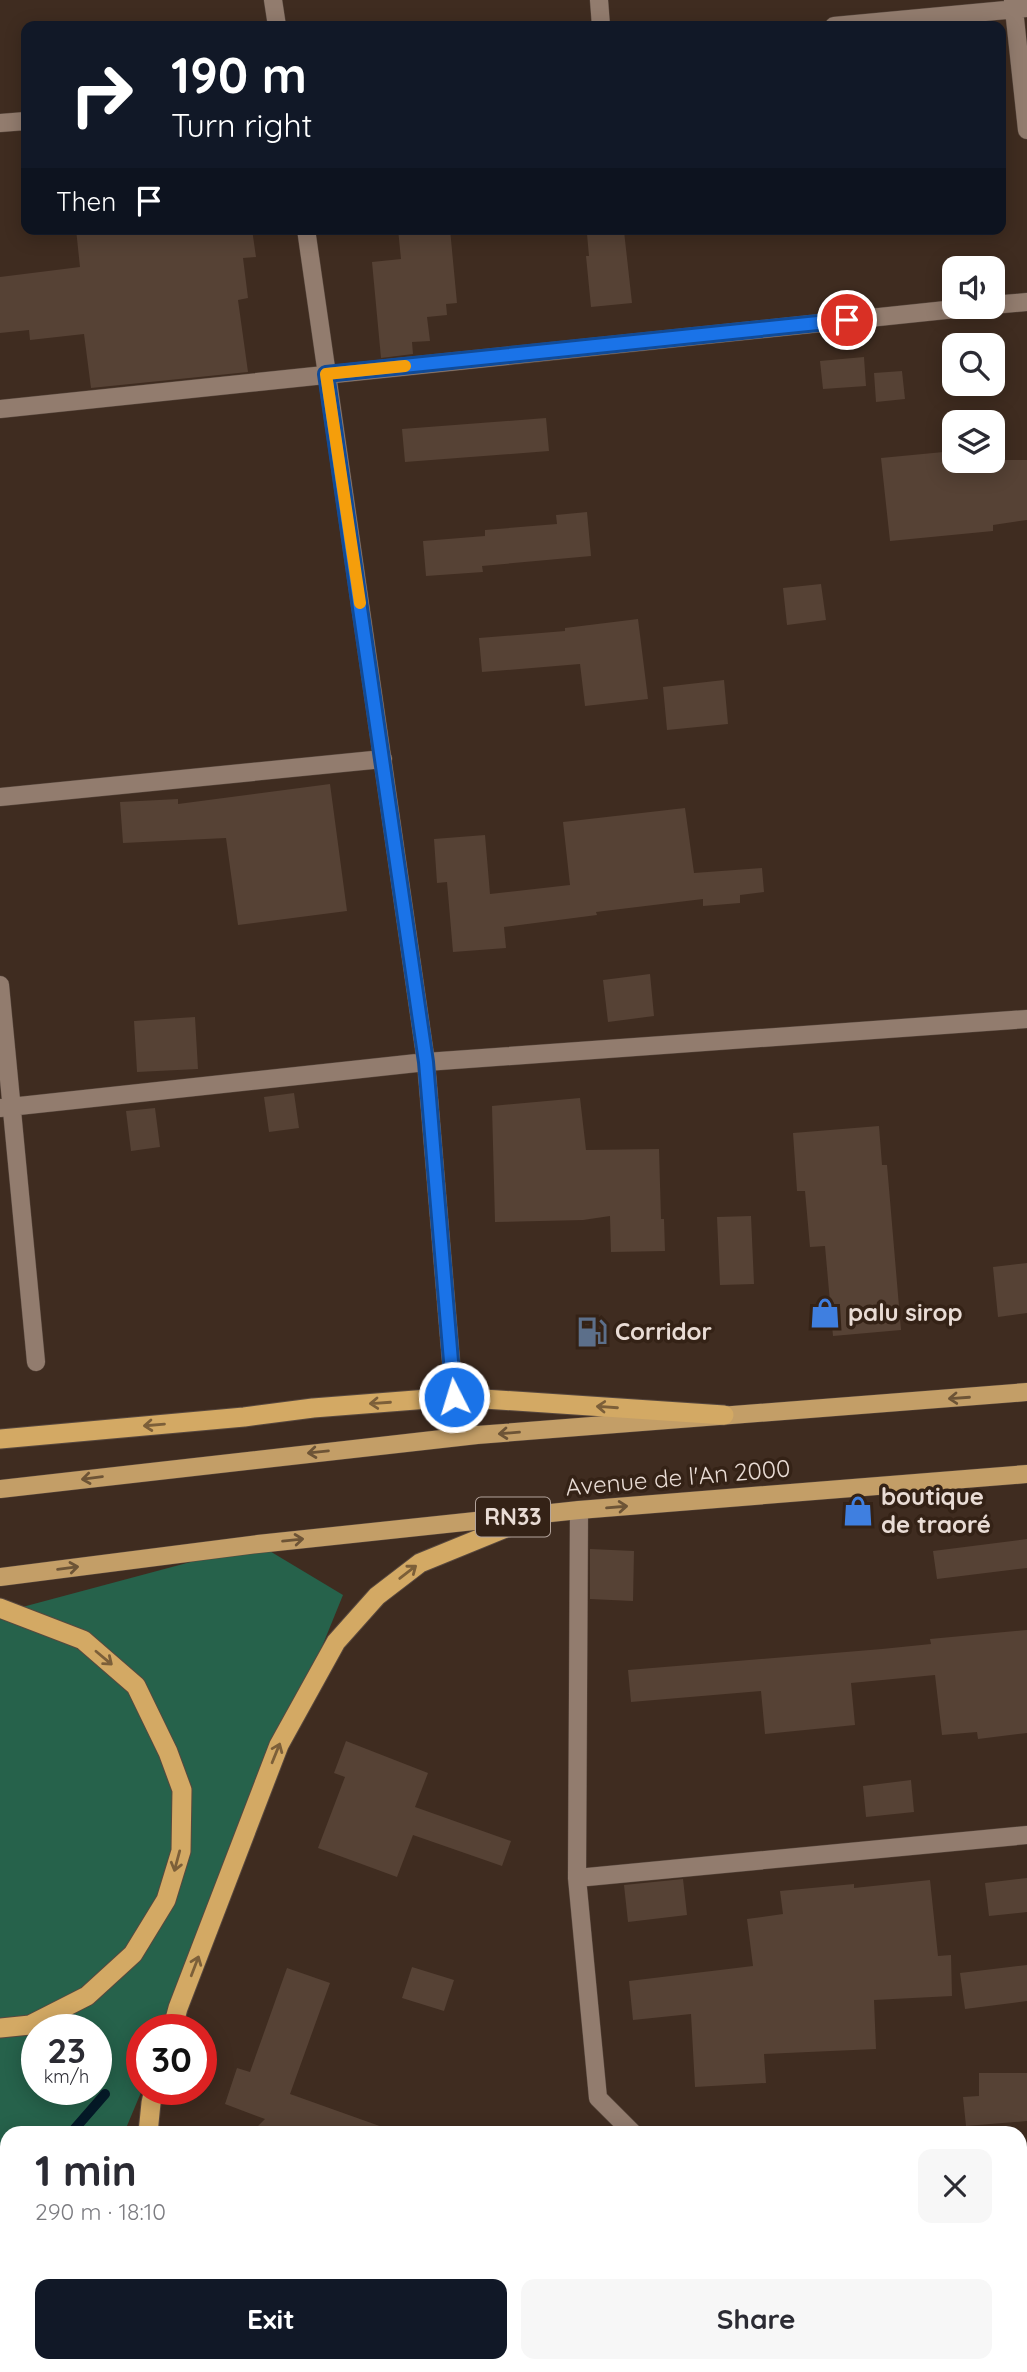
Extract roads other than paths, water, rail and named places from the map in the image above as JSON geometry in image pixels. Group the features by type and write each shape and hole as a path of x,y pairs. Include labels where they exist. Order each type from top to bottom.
{"highway":[{"path":"0,1439 454,1397 724,1415"},
{"path":"178,2014 279,1745 336,1642 377,1596 420,1563 540,1514"},
{"path":"0,1608 83,1640 136,1686 168,1752 182,1790 181,1851 166,1900 133,1954 86,1996 30,2025 0,2028"},
{"path":"148,2126 150,2105"}],"main road":[{"path":"0,1489 424,1440 1027,1392"},
{"name":"Avenue de l'An 2000","path":"0,1577 258,1544 579,1510 1027,1474"}],"street":[{"path":"274,0 276,21"},
{"path":"598,0 600,21"},
{"path":"880,21 1018,6 1027,130"},
{"path":"0,123 21,121"},
{"path":"307,235 426,1062 454,1397"},
{"path":"1005,304 1027,302"},
{"path":"0,409 942,310"},
{"path":"0,797 383,759"},
{"path":"0,985 7,1107 36,1362"},
{"path":"7,1107 426,1062 1027,1019"},
{"path":"579,1510 577,1878 598,2098 626,2126"},
{"path":"577,1878 1027,1835"}],"waterway":[{"path":"77,2126 95,2105"}],"place":[{"name":"palu sirop","path":"825,1313"},
{"name":"Corridor","path":"592,1332"},
{"name":"boutique de traoré","path":"858,1511"}]}
